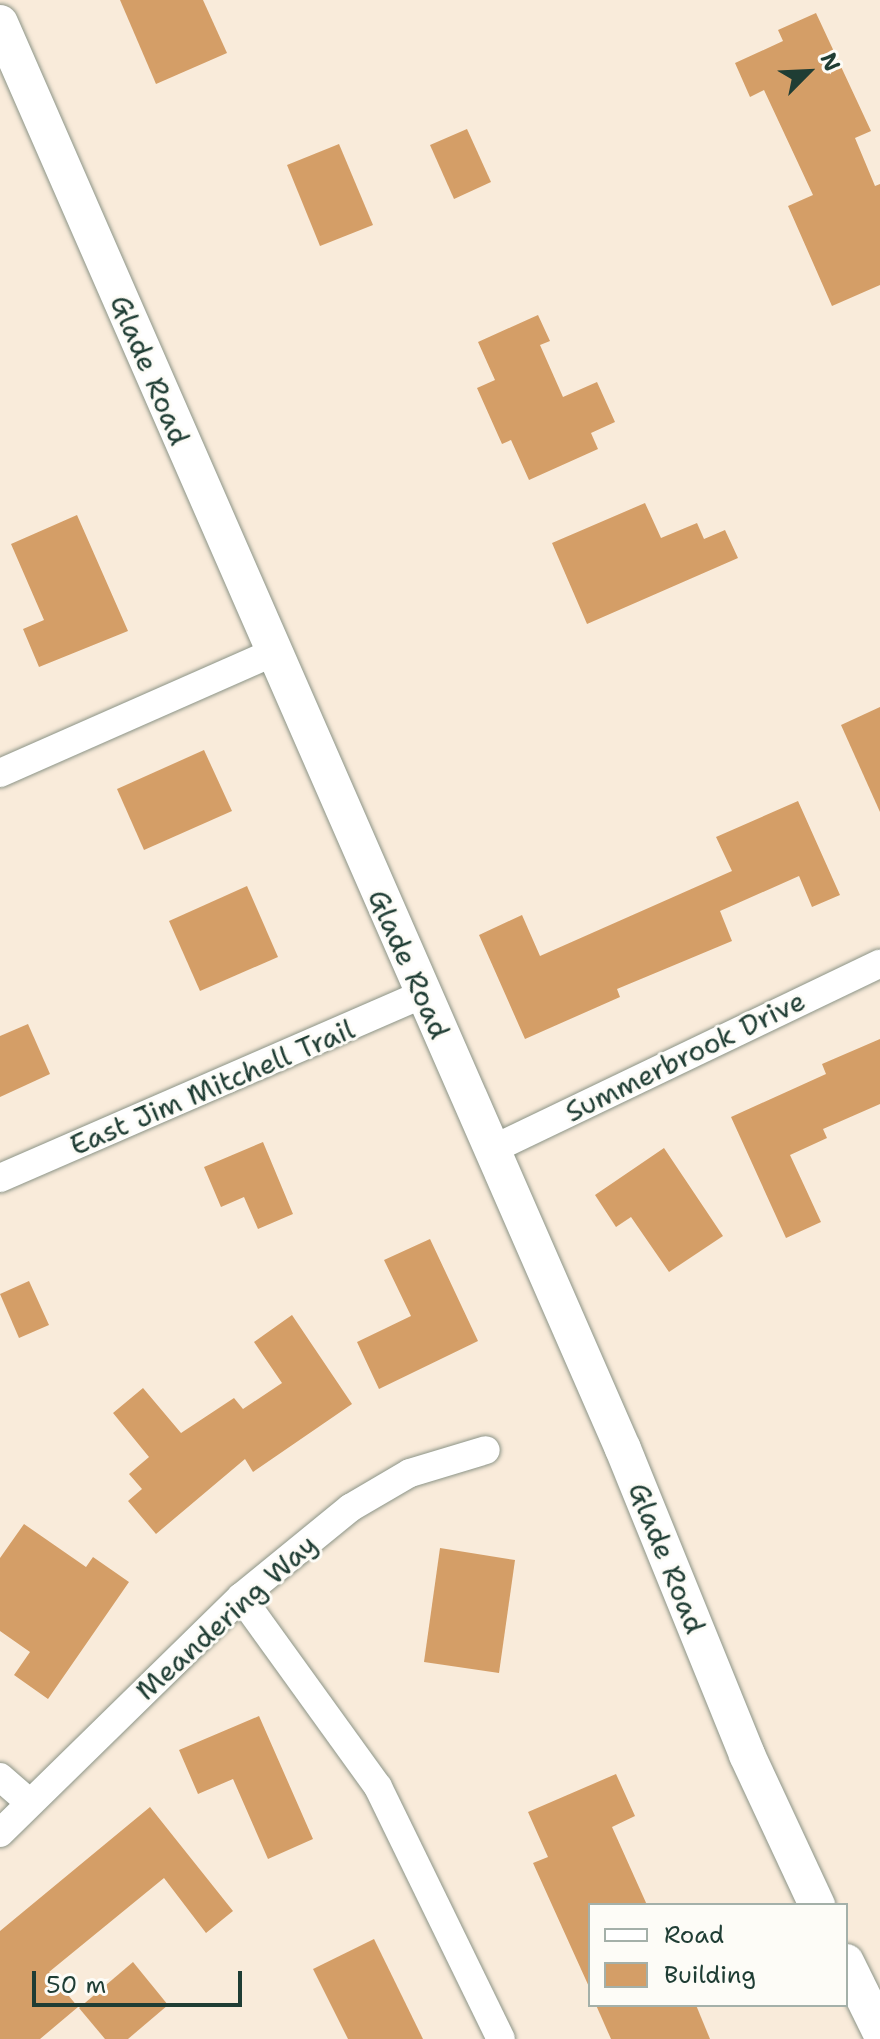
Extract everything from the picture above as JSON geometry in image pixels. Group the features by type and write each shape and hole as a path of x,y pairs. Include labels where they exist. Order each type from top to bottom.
{"main road":[{"name":"Glade Road","path":"0,23 272,653 623,1449 747,1755 816,1903"},
{"path":"848,1966 880,2031"}],"street":[{"path":"0,773 272,653"},
{"name":"Summerbrook Drive","path":"491,1150 880,964"},
{"name":"East Jim Mitchell Trail","path":"0,1178 423,994"},
{"name":"Meandering Way","path":"0,1833 28,1801 241,1597 350,1508 410,1473 486,1450"},
{"path":"241,1597 378,1787 501,2039"},
{"path":"0,1777 28,1801"}],"building":[{"path":"120,0 203,0 227,53 156,84"},
{"path":"816,13 871,131 855,138 875,186 880,184 880,285 832,306 788,206 813,195 764,90 750,97 735,63 783,41 778,30"},
{"path":"467,129 491,182 454,199 430,145"},
{"path":"339,144 373,225 320,246 287,165"},
{"path":"538,315 550,341 540,345 563,397 597,382 615,422 591,433 598,449 529,480 511,440 502,444 477,388 495,380 478,342"},
{"path":"645,503 661,538 697,523 704,539 725,530 738,558 587,624 552,543"},
{"path":"77,515 128,631 39,667 23,629 44,620 11,544"},
{"path":"880,707 880,812 841,725"},
{"path":"204,750 232,811 144,850 117,789"},
{"path":"798,801 840,895 812,907 799,876 720,911 732,941 617,989 620,997 525,1039 479,935 522,915 540,956 732,871 716,837"},
{"path":"247,886 278,957 200,991 169,921"},
{"path":"28,1024 50,1074 0,1097 0,1036"},
{"path":"880,1039 880,1104 823,1129 827,1138 790,1155 821,1222 786,1238 731,1117 826,1074 822,1064"},
{"path":"263,1142 293,1214 258,1229 244,1197 221,1207 204,1167"},
{"path":"664,1148 723,1236 669,1272 631,1217 616,1227 595,1195"},
{"path":"430,1239 478,1341 379,1389 357,1342 411,1316 384,1260"},
{"path":"29,1281 49,1325 19,1338 0,1294"},
{"path":"292,1315 352,1404 253,1472 245,1459 156,1534 128,1501 142,1489 129,1474 149,1457 113,1413 143,1388 181,1433 234,1398 243,1409 282,1383 254,1342"},
{"path":"24,1524 86,1567 93,1557 129,1582 48,1699 14,1675 30,1652 0,1631 0,1558"},
{"path":"440,1548 515,1560 499,1673 424,1662"},
{"path":"259,1716 313,1839 268,1859 233,1779 198,1794 179,1750"},
{"path":"616,1774 635,1816 612,1827 646,1903 588,1903 588,1985 533,1863 548,1857 528,1812"},
{"path":"150,1807 233,1911 206,1933 164,1878 49,1972 78,2007 40,2039 0,2039 0,1931"},
{"path":"374,1939 423,2039 348,2039 313,1969"},
{"path":"133,1962 168,2005 128,2039 105,2039 79,2008"},
{"path":"597,2007 697,2007 710,2039 611,2039"}]}
